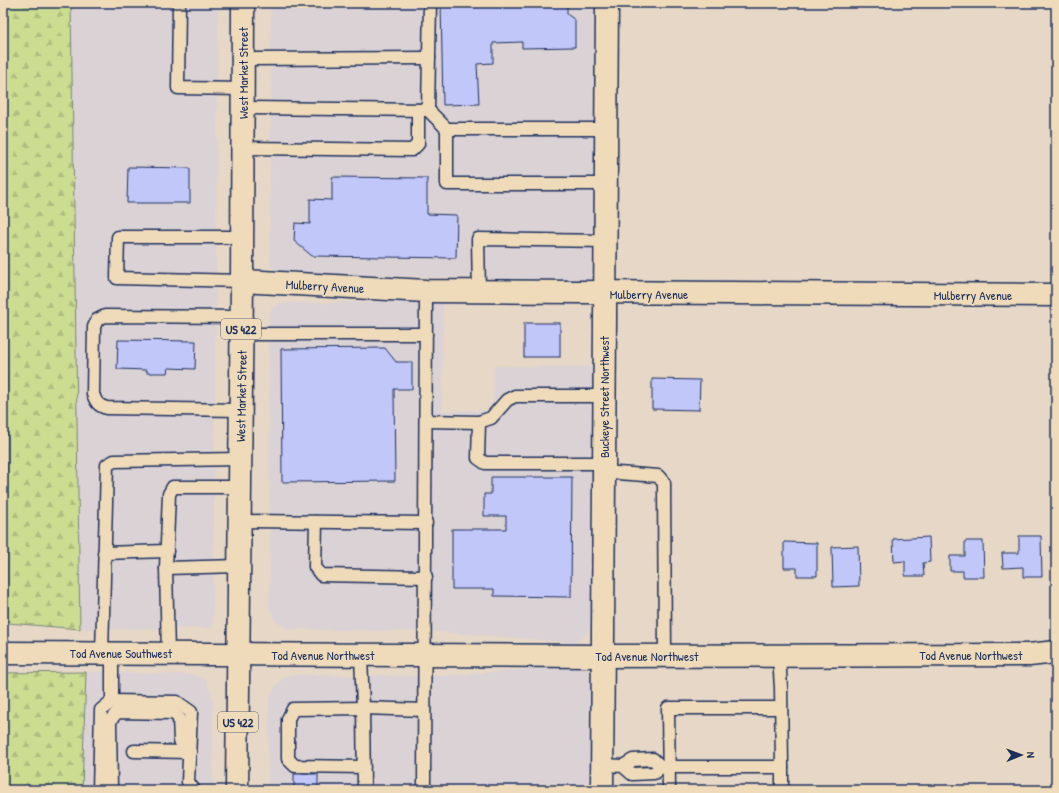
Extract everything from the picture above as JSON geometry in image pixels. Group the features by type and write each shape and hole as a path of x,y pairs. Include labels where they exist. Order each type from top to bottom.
{"main road":[{"name":"West Market Street","path":"237,790 243,3"},
{"name":"Buckeye Street Northwest","path":"602,790 613,765 602,656 607,3"},
{"name":"Mulberry Avenue","path":"242,281 426,291 479,292 1056,295"},
{"name":"Tod Avenue Southwest","path":"3,652 239,654"},
{"name":"Tod Avenue Northwest","path":"239,654 425,656 779,656 1029,655 1056,652"}],"lane":[{"path":"179,3 178,88 243,99 423,110 447,129 606,129"},
{"path":"242,148 412,150 418,144 423,110 429,58 430,3"},
{"path":"243,59 429,58"},
{"path":"447,129 447,184 606,184"},
{"path":"242,237 118,237 117,278 242,281"},
{"path":"479,292 478,239 606,241"},
{"path":"424,790 426,291"},
{"path":"240,410 107,408 101,406 96,402 93,394 94,327 97,320 105,316 241,325 426,334"},
{"path":"426,421 479,422 492,418 507,400 515,396 604,396"},
{"path":"479,422 478,458 485,463 604,468 658,476 664,483 665,656"},
{"path":"112,701 107,653 104,553 107,465 114,461 240,459"},
{"path":"168,654 166,568 169,494 173,487 240,487"},
{"path":"240,521 426,523"},
{"path":"316,522 315,567 321,575 426,577"},
{"path":"104,553 167,552"},
{"path":"166,568 239,566"},
{"path":"361,655 364,790"},
{"path":"779,656 782,790"},
{"path":"99,790 101,710 112,701 177,702 191,712 188,782 194,790"},
{"path":"364,767 295,766 288,759 288,719 294,709 363,708 424,710"},
{"path":"668,790 664,767 668,708 781,708"},
{"path":"111,790 110,721 117,712 172,713 179,718 180,741 190,752"},
{"path":"134,751 190,752"},
{"path":"613,765 632,774 654,773 664,767 782,767"}],"shaded area":[{"path":"71,3 218,3 213,628 80,629"},
{"path":"271,3 599,3 598,274 593,278 584,281 284,273 273,269 270,264"},
{"path":"443,301 442,411 493,410 494,366 597,367 592,627 582,638 574,643 442,632 289,629 275,621 270,609 269,317 273,307 281,303"},
{"path":"579,664 589,671 592,688 591,790 268,790 269,699 276,685 288,675 450,676"},
{"path":"86,672 191,674 206,680 213,699 213,790 82,790"}],"green space":[{"path":"6,3 71,3 80,629 8,623"},
{"path":"86,672 82,790 3,790 3,673"}],"building":[{"path":"441,3 569,3 567,7 567,14 575,20 575,47 522,48 522,42 493,43 493,63 477,64 479,104 443,105"},
{"path":"128,167 190,168 190,203 127,203"},
{"path":"332,177 427,178 427,214 457,215 456,258 312,256 294,241 295,223 310,224 310,199 332,200"},
{"path":"524,323 560,323 560,357 524,357"},
{"path":"118,340 196,341 195,369 168,368 167,373 147,373 147,370 117,369"},
{"path":"385,348 396,362 412,362 412,389 394,389 395,481 282,482 281,349"},
{"path":"652,379 700,380 699,410 652,409"},
{"path":"491,477 572,477 571,597 494,596 494,589 452,589 452,529 506,529 506,516 484,516 484,494 491,494"},
{"path":"1019,536 1041,536 1042,577 1023,577 1023,567 1003,568 1002,553 1019,553"},
{"path":"929,537 930,562 923,563 924,576 905,576 905,561 894,562 893,539"},
{"path":"965,541 983,541 984,577 963,577 963,571 950,571 950,556 965,556"},
{"path":"784,542 817,543 817,576 797,576 797,568 784,568"},
{"path":"858,546 859,586 833,587 832,547"},
{"path":"294,774 318,774 318,790 294,790"}]}
